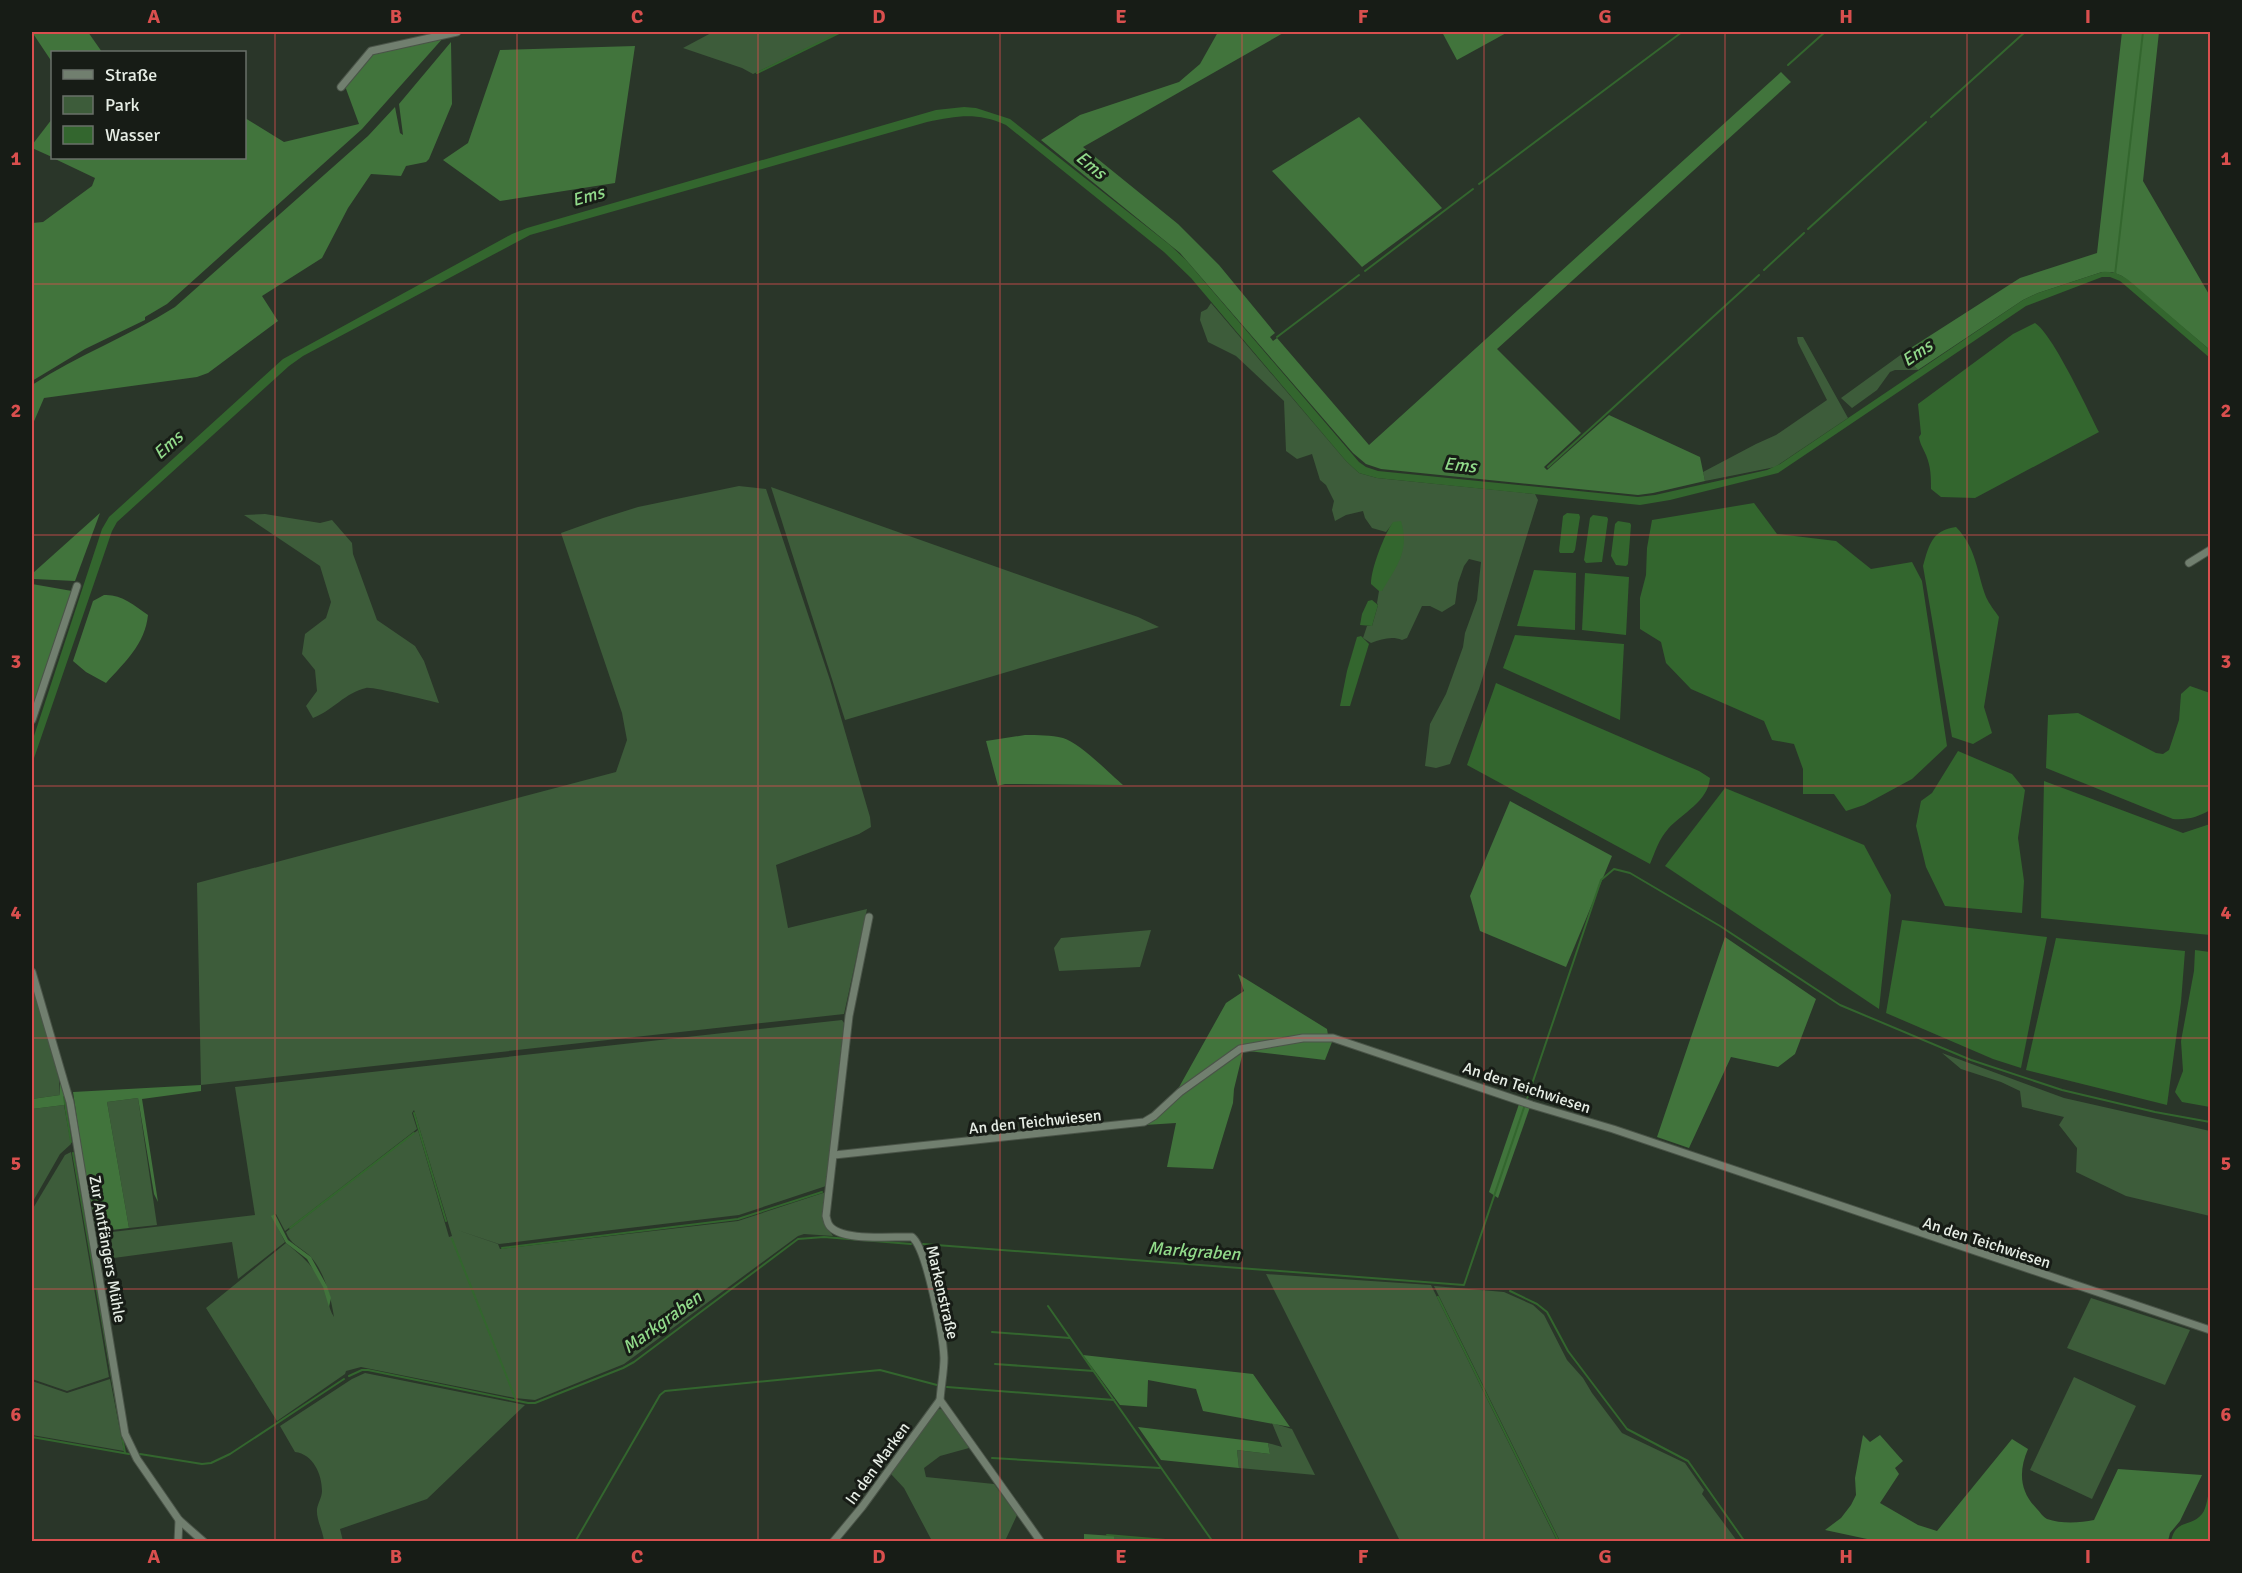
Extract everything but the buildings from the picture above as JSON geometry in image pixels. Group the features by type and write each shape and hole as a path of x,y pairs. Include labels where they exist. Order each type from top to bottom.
{"street":[{"path":"341,87 371,51 457,32"},
{"path":"2188,563 2211,550"},
{"path":"32,720 77,586"},
{"name":"Markenstraße","path":"869,917 849,1016 826,1216 829,1226 839,1232 880,1237 912,1237 918,1242 929,1278 944,1358 940,1400"},
{"name":"Zur Antfängers Mühle","path":"32,972 70,1102 125,1434 137,1460 179,1520"},
{"name":"An den Teichwiesen","path":"834,1155 1144,1122 1180,1092 1240,1049 1303,1038 1333,1038 1519,1101 1613,1129 2211,1330"},
{"path":"940,1400 1041,1542"},
{"name":"In den Marken","path":"833,1542 862,1507 940,1400"},
{"path":"179,1520 201,1539"},
{"path":"179,1520 179,1540 201,1539"}],"green space":[{"path":"713,32 841,32 753,74 683,48"},
{"path":"1211,303 1346,461 1359,473 1377,478 1535,494 1538,500 1479,689 1450,764 1436,768 1425,766 1430,724 1446,694 1463,647 1465,633 1477,600 1481,562 1469,559 1464,566 1458,583 1455,604 1442,612 1430,606 1422,606 1407,638 1402,640 1387,638 1371,643 1363,638 1367,626 1372,626 1379,591 1382,591 1393,523 1386,532 1372,528 1363,511 1346,515 1335,521 1332,510 1334,501 1326,485 1320,480 1312,454 1297,459 1286,451 1284,401 1236,356 1208,342 1200,320 1201,312"},
{"path":"1797,337 1803,337 1848,418 1775,467 1705,481 1703,472 1776,435 1827,400"},
{"path":"1906,351 1910,362 1918,370 1890,372 1877,390 1852,408 1841,398"},
{"path":"739,486 766,489 830,680 870,817 871,827 859,834 776,865 788,928 867,909 844,1014 201,1085 197,883 616,772 627,740 622,713 561,533 638,507"},
{"path":"771,487 1138,617 1159,627 845,720"},
{"path":"265,514 320,523 332,520 352,543 353,554 377,620 415,646 424,661 439,703 366,688 352,693 313,718 306,706 317,691 315,670 302,654 305,634 326,618 331,602 320,566 244,515"},
{"path":"1151,930 1140,967 1059,971 1054,948 1061,938"},
{"path":"32,981 59,1079 60,1095 32,1099"},
{"path":"842,1020 844,1023 826,1186 739,1215 499,1244 457,1230 498,1244 500,1249 738,1221 826,1192 826,1226 833,1236 804,1234 798,1236 624,1364 535,1400 361,1367 346,1371 345,1374 277,1421 206,1308 286,1243 303,1257 320,1279 334,1317 329,1293 319,1268 309,1255 290,1240 286,1232 418,1130 449,1237 452,1236 414,1110 412,1113 417,1129 285,1231 276,1214 272,1216 285,1242 238,1279 232,1242 99,1260 95,1234 255,1215 235,1087"},
{"path":"1942,1053 2064,1098 2210,1131 2210,1216 2126,1196 2076,1172 2077,1148 2059,1125 2064,1117 2022,1107 2020,1091 1961,1069"},
{"path":"138,1098 157,1225 129,1228 107,1102"},
{"path":"64,1105 71,1144 60,1154 32,1203 32,1109"},
{"path":"71,1152 109,1377 67,1391 32,1379 32,1210 65,1155"},
{"path":"1266,1274 1431,1285 1557,1541 1400,1541"},
{"path":"1434,1286 1504,1292 1533,1305 1544,1315 1567,1360 1583,1378 1622,1433 1685,1463 1704,1490 1702,1494 1737,1541 1560,1541"},
{"path":"2091,1298 2190,1330 2165,1385 2067,1348"},
{"path":"365,1373 525,1405 427,1499 340,1529 343,1541 324,1541 317,1513 322,1491 318,1472 307,1457 295,1452 280,1426"},
{"path":"2074,1377 2136,1406 2092,1499 2030,1470"},
{"path":"110,1379 124,1451 32,1435 32,1381 67,1393"},
{"path":"935,1410 945,1410 969,1448 940,1456 924,1468 926,1477 994,1484 1017,1515 1005,1541 932,1541 904,1488 891,1474"},
{"path":"1272,1423 1292,1429 1315,1475 1239,1468 1237,1450 1270,1454 1268,1443 1282,1447"},
{"path":"1114,1536 1173,1541 1114,1541"}],"shaded area":[{"path":"32,32 88,32 101,51 51,51 51,60"},
{"path":"1218,32 1285,32 1083,147 1178,224 1219,265 1275,333 1270,337 1273,341 1277,338 1369,445 1781,72 1791,82 1497,349 1581,433 1544,467 1547,470 1609,415 1700,457 1705,481 1638,495 1381,469 1366,464 1353,453 1180,253 1041,140 1080,115 1179,82 1200,64"},
{"path":"1442,32 1508,32 1457,60"},
{"path":"2122,32 2159,32 2143,181 2210,296 2210,350 2122,276 2112,272 2102,272 2023,300 1918,370 1910,362 1906,351 2020,278 2097,253"},
{"path":"444,37 362,129 167,304 145,317 145,320 85,349 32,381 32,223 43,222 92,186 95,178 55,159 246,159 246,119 284,142 359,124 345,86 373,53"},
{"path":"451,42 452,104 429,159 426,162 406,166 401,176 371,174 348,208 322,258 262,296 278,321 208,373 197,377 44,398 32,426 32,385 175,307 368,136 395,107 400,133 403,135 399,104"},
{"path":"635,46 615,183 500,201 443,160 468,143 500,50"},
{"path":"1359,117 1442,208 1362,267 1272,171"},
{"path":"51,120 51,157 32,148"},
{"path":"100,513 75,581 34,579 33,573"},
{"path":"32,584 72,591 32,711"},
{"path":"104,595 122,598 148,615 138,644 106,683 86,672 73,661 93,601"},
{"path":"1025,735 1054,736 1070,741 1123,785 1005,784 998,786 986,741"},
{"path":"1510,801 1612,856 1566,967 1480,931 1470,896"},
{"path":"1725,937 1816,999 1795,1054 1778,1067 1731,1057 1689,1148 1657,1137"},
{"path":"1238,974 1327,1029 1328,1035 1305,1035 1239,1046 1178,1089 1226,1003 1244,991"},
{"path":"1308,1041 1332,1042 1325,1060 1248,1051"},
{"path":"1243,1052 1233,1103 1213,1169 1167,1167 1176,1123 1145,1125 1156,1119 1179,1096"},
{"path":"60,1079 67,1100 64,1105 32,1109 32,1099 60,1095"},
{"path":"201,1085 201,1091 142,1099 158,1202 154,1194 138,1098 107,1102 129,1228 94,1232 73,1092"},
{"path":"1519,1104 1530,1107 1498,1198 1489,1192"},
{"path":"275,1214 288,1240 311,1257 327,1286 331,1298 329,1307 323,1287 307,1259 286,1243 271,1216"},
{"path":"1083,1355 1253,1374 1290,1427 1203,1411 1196,1389 1148,1380 1147,1407 1120,1405"},
{"path":"1138,1427 1268,1443 1270,1454 1237,1450 1239,1468 1161,1460"},
{"path":"1863,1435 1870,1442 1880,1435 1903,1461 1895,1468 1899,1474 1880,1503 1918,1525 1937,1531 2012,1439 2028,1449 2022,1474 2027,1496 2043,1516 2052,1521 2094,1520 2118,1469 2202,1475 2180,1521 2170,1533 2168,1541 1881,1542 1825,1530 1841,1518 1856,1495 1855,1478"},
{"path":"1084,1534 1114,1536 1114,1541 1084,1541"}],"water":[{"path":"976,108 1010,119 1170,245 1186,260 1359,462 1378,471 1638,497 1767,470 1780,464 2023,300 2102,272 2118,274 2132,283 2210,350 2210,358 2120,281 2102,277 2026,306 1778,473 1670,500 1640,505 1377,478 1359,473 1346,461 1191,278 1164,252 1006,125 976,117 958,117 927,122 530,235 303,356 289,366 117,522 32,764 32,742 102,529 109,517 283,359 512,234 527,228 936,110"},
{"path":"2035,323 2051,341 2060,356 2099,432 1975,498 1941,497 1931,489 1929,464 1919,437 1921,434 1918,404 2013,334"},
{"path":"1754,503 1777,534 1836,541 1871,569 1912,562 1922,581 1947,746 1912,779 1864,805 1846,811 1834,794 1803,794 1803,769 1794,744 1772,740 1764,721 1691,689 1666,663 1661,642 1640,629 1640,598 1646,575 1647,548 1652,520"},
{"path":"1567,513 1579,514 1580,517 1575,550 1573,553 1560,553 1563,516"},
{"path":"1593,515 1608,519 1602,562 1586,563 1584,560 1590,518"},
{"path":"1401,521 1403,550 1393,574 1382,591 1379,591 1371,584 1376,561 1393,522"},
{"path":"1618,521 1631,525 1626,566 1616,565 1611,556 1615,524"},
{"path":"1956,527 1968,543 1986,597 1999,617 1984,707 1992,733 1973,744 1952,737 1923,566 1930,545 1937,535"},
{"path":"1534,570 1576,573 1575,630 1517,626"},
{"path":"1585,573 1629,577 1626,635 1582,630"},
{"path":"1372,600 1378,605 1372,626 1360,625 1368,601"},
{"path":"1515,635 1624,644 1620,720 1503,668"},
{"path":"1361,636 1369,644 1350,706 1340,706 1357,637"},
{"path":"1496,683 1699,771 1710,778 1705,794 1665,833 1650,864 1467,765"},
{"path":"2190,686 2210,693 2210,810 2193,818 2173,819 2046,768 2048,715 2078,713 2156,753 2163,754 2169,750 2179,720 2181,694"},
{"path":"1958,751 2012,774 2025,790 2018,838 2024,881 2022,913 1945,906 1926,867 1916,826 1921,801 1932,793"},
{"path":"2044,781 2183,833 2210,824 2210,935 2041,918"},
{"path":"1725,788 1864,845 1891,895 1879,1009 1665,866"},
{"path":"1902,920 2047,937 2021,1068 1993,1059 1886,1013"},
{"path":"2056,938 2185,951 2181,1002 2167,1105 2026,1070"},
{"path":"2195,950 2210,952 2210,1107 2182,1102 2175,1092 2183,1071 2181,1041 2194,971"},
{"path":"2210,1486 2210,1541 2171,1541 2176,1529 2202,1514"}],"waterway":[{"path":"757,73 841,32"},
{"path":"1479,184 1682,32"},
{"path":"1788,65 1825,32"},
{"path":"1931,117 2025,32"},
{"path":"2115,275 2143,32"},
{"path":"1808,229 1926,122"},
{"path":"1365,271 1473,189"},
{"path":"1764,270 1804,233"},
{"path":"1277,337 1359,275"},
{"path":"1548,467 1759,275"},
{"path":"923,1244 1464,1285 1601,880 1614,869 1630,873 1720,926 1840,1005 1971,1060 2062,1090 2155,1112 2210,1122"},
{"path":"64,1097 71,1142"},
{"path":"414,1113 446,1221"},
{"path":"290,1228 414,1133"},
{"path":"73,1153 125,1453"},
{"path":"502,1248 738,1219 822,1192"},
{"name":"Markgraben","path":"349,1376 362,1370 368,1370 535,1403 634,1362 798,1239 824,1237 911,1244"},
{"path":"452,1239 516,1400"},
{"name":"Markgraben","path":"1510,1291 1537,1304 1547,1312 1568,1351 1627,1429 1688,1461 1745,1542"},
{"path":"1438,1297 1559,1542"},
{"path":"1048,1306 1213,1542"},
{"path":"992,1332 1070,1338"},
{"path":"995,1364 1094,1371"},
{"path":"575,1542 660,1395 665,1391 880,1370 937,1385"},
{"name":"Markgraben","path":"140,1454 202,1464 211,1463 230,1454 344,1379"},
{"path":"947,1387 1114,1400"},
{"name":"Markgraben","path":"32,1437 129,1454"},
{"path":"992,1458 1160,1468"},
{"path":"1107,1535 1189,1542"}],"water label":[{"name":"Ems","path":"1091,165"},
{"name":"Ems","path":"588,196"},
{"name":"Ems","path":"1917,353"},
{"name":"Ems","path":"168,445"},
{"name":"Ems","path":"1460,465"}]}
